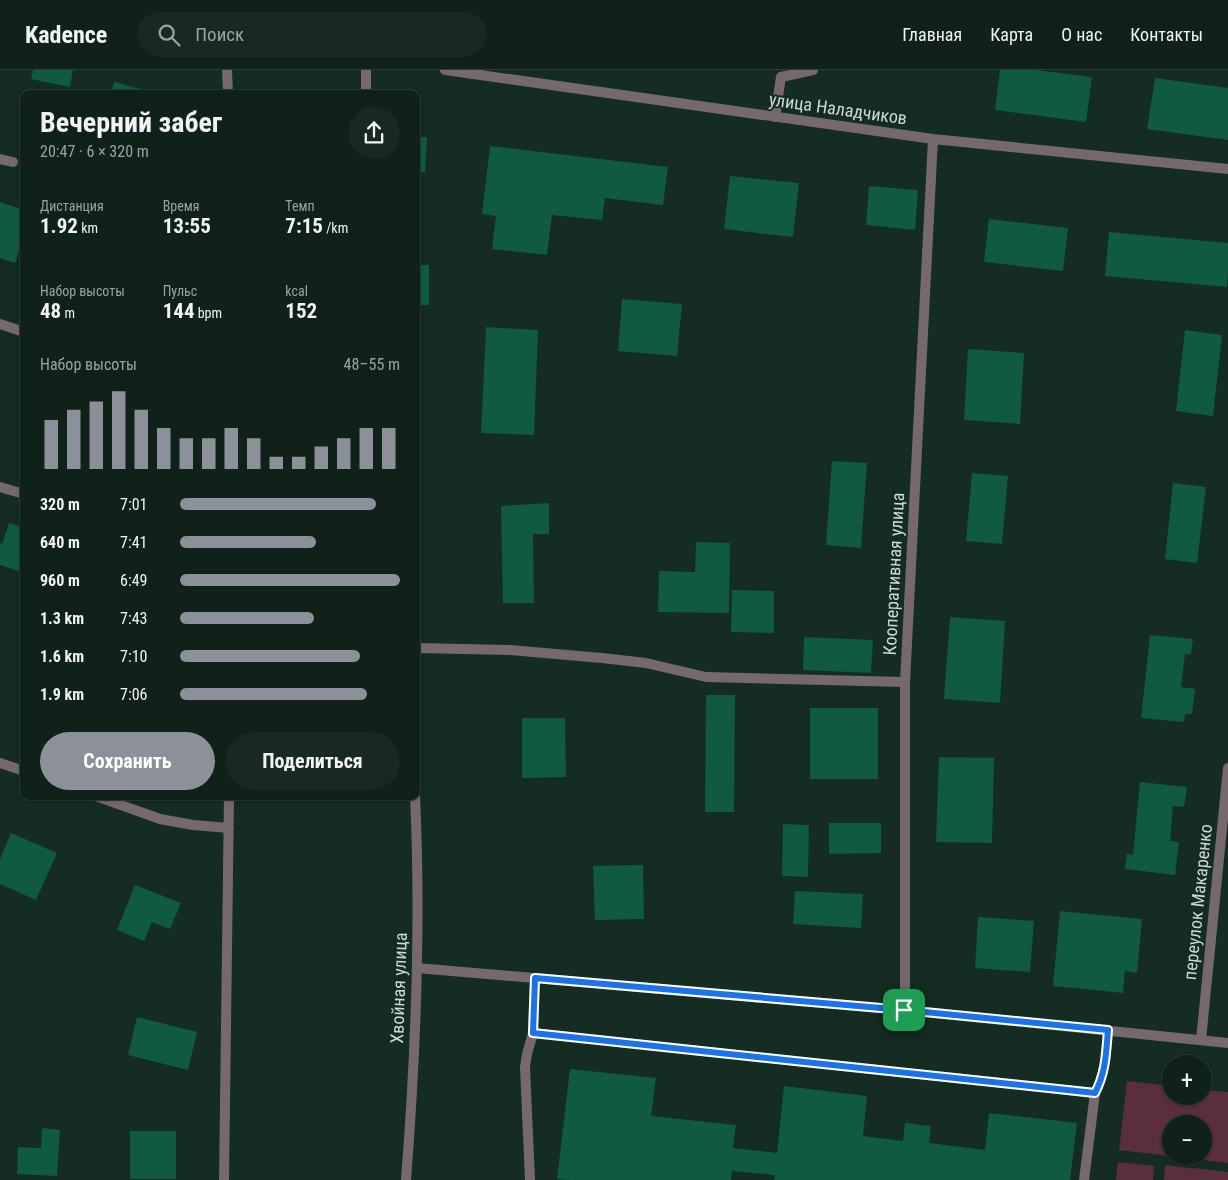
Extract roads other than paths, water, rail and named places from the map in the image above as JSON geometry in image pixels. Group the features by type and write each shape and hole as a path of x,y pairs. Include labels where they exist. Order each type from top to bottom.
{"street":[{"path":"227,70 228,90"},
{"path":"366,70 366,90"},
{"name":"улица Наладчиков","path":"445,70 933,139 1228,169"},
{"path":"775,117 780,73 813,70"},
{"name":"Кооперативная улица","path":"904,1010 905,682 933,139"},
{"path":"0,159 13,162"},
{"path":"0,324 20,331"},
{"path":"0,486 20,493"},
{"path":"420,648 510,650 602,658 646,663 706,677 905,682"},
{"path":"0,763 20,770"},
{"name":"переулок Макаренко","path":"1201,1040 1228,768"},
{"path":"108,800 160,818 193,825 229,828"},
{"path":"224,1180 229,800"},
{"name":"Хвойная улица","path":"406,1180 417,968 415,800"},
{"path":"417,968 904,1010 1228,1043"},
{"path":"530,1180 525,1067 533,1033 535,978"},
{"path":"1084,1180 1095,1093 1103,1073 1108,1030"},
{"path":"533,1033 1095,1093"}]}
